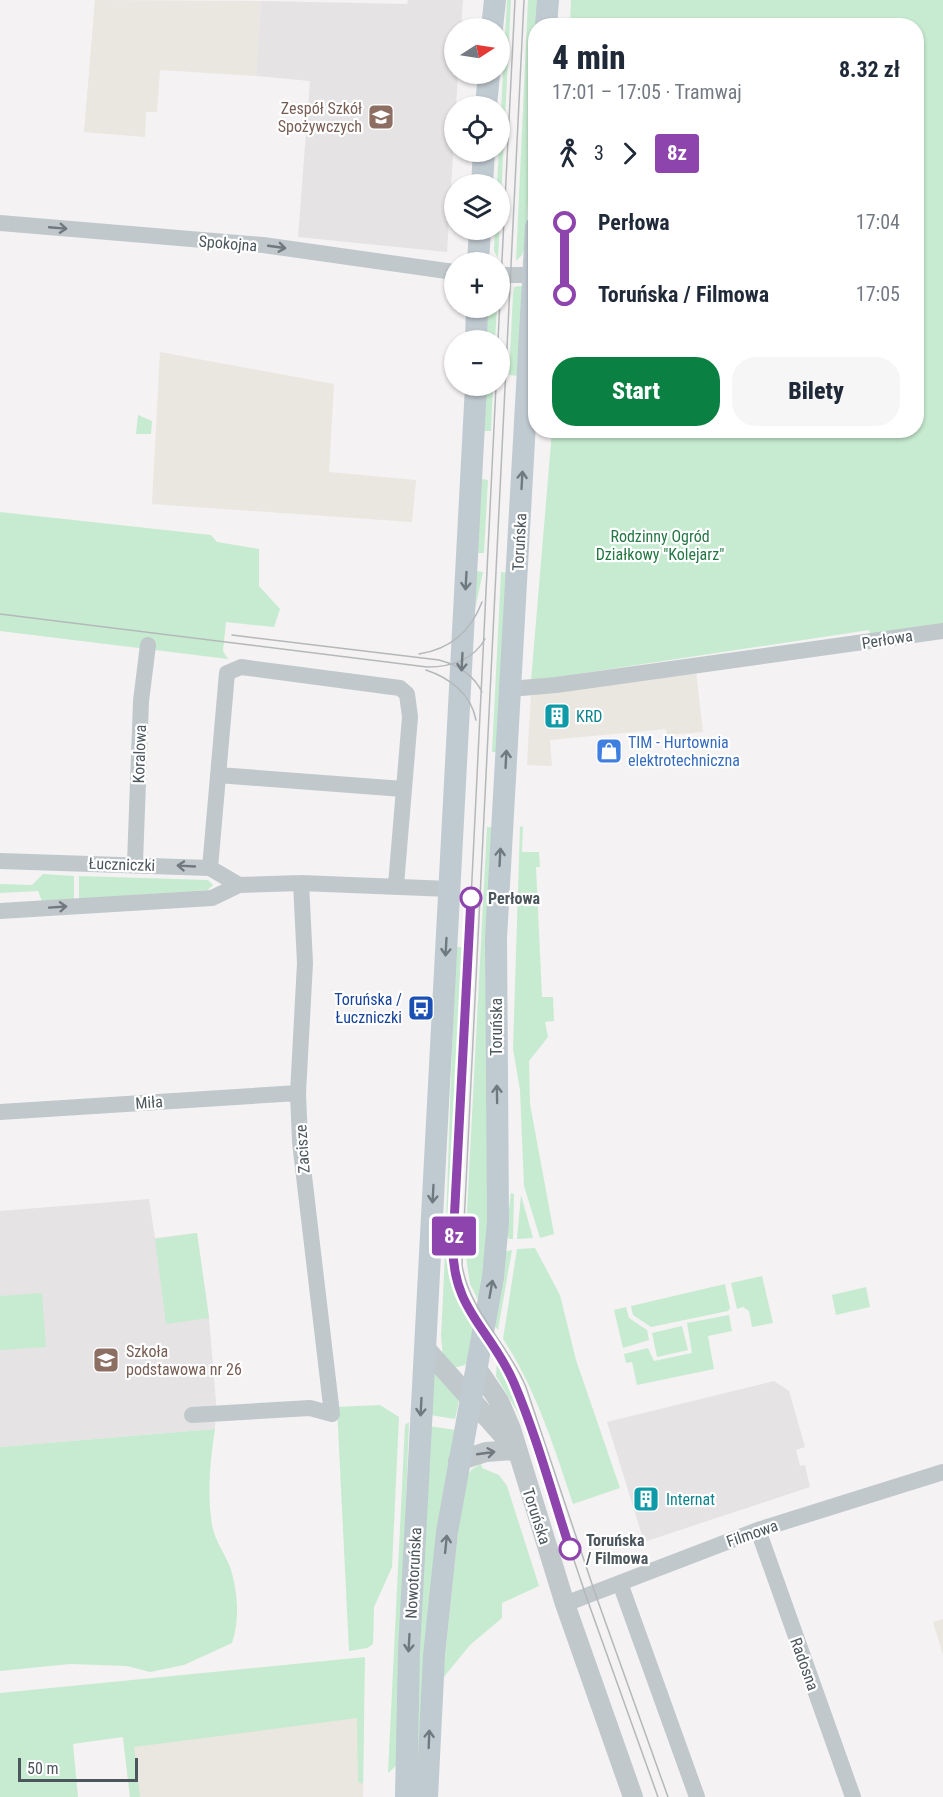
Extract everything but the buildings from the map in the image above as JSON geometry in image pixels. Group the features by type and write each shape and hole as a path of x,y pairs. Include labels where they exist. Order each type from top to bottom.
{"main road":[{"path":"493,18 495,0"},
{"path":"547,18 548,0"},
{"name":"Toruńska","path":"476,1367 493,1277 498,1222 496,938 528,365"},
{"path":"449,889 475,396"},
{"name":"Nowotoruńska","path":"406,1797 409,1652 449,889"},
{"name":"Nowotoruńska","path":"427,1797 434,1656 458,1461 476,1367"}],"street":[{"name":"Spokojna","path":"0,223 263,246 444,271"},
{"path":"510,275 528,275"},
{"name":"Perłowa","path":"510,689 556,685 943,631"},
{"name":"Koralowa","path":"135,863 141,701 147,645"},
{"path":"210,867 227,673 241,667 400,688 407,694 410,702 396,885"},
{"path":"218,775 403,789"},
{"name":"Łuczniczki","path":"0,861 135,863 210,867 239,885"},
{"path":"0,911 212,898 239,885 302,883 396,885 449,889"},
{"name":"Zacisze","path":"192,1415 310,1408 332,1414 300,1142 298,1093 305,963 302,883"},
{"name":"Miła","path":"0,1112 298,1093"},
{"path":"425,1348 515,1450"},
{"name":"Toruńska","path":"476,1367 502,1408 565,1604 633,1797"},
{"path":"458,1461 486,1452 515,1450"},
{"name":"Filmowa","path":"565,1604 758,1530 943,1472"},
{"name":"Radosna","path":"758,1530 853,1797"},
{"path":"620,1583 697,1797"}],"shaded area":[{"path":"95,0 261,1 256,76 160,70 157,112 146,112 145,137 84,132"},
{"name":"Zespół Szkół Spożywczych","path":"408,0 463,0 462,18 444,18 444,84 457,84 457,96 444,96 444,162 453,162 452,174 444,174 444,240 448,240 447,252 298,237 310,81 256,76 261,1 407,4"},
{"path":"160,352 334,384 329,472 416,480 412,522 152,504"},
{"name":"KRD","path":"696,671 703,732 667,735 666,729 550,740 552,766 527,765 531,694"},
{"name":"Szkoła podstawowa nr 26","path":"149,1199 155,1238 197,1233 209,1318 216,1402 215,1429 0,1447 0,1211"},
{"path":"774,1381 789,1391 805,1447 796,1450 800,1466 805,1465 810,1487 644,1542 607,1422"},
{"path":"943,1619 943,1655 933,1622"},
{"path":"364,1708 363,1797 130,1797 123,1737"}],"green space":[{"path":"507,0 511,0 510,20 510,18 506,18"},
{"path":"528,0 539,0 537,18 528,18 526,243 522,255 516,261"},
{"name":"Rodzinny Ogród Działkowy \"Kolejarz\"","path":"571,0 943,0 943,625 871,636 869,630 531,681 551,438 924,438 924,18 570,18"},
{"path":"502,84 507,84 506,96 502,96"},
{"path":"498,162 503,162 502,174 498,174"},
{"path":"495,240 499,240 498,252 494,251"},
{"path":"514,287 522,287 519,376 510,375"},
{"path":"485,318 496,318 496,330 485,330"},
{"path":"485,396 493,396 491,431 483,431"},
{"path":"138,415 152,421 151,434 136,434"},
{"path":"481,479 488,480 484,553 476,553"},
{"path":"0,512 211,535 217,542 259,549 259,586 280,609 274,627 226,622 223,651 228,659 0,631"},
{"path":"475,571 483,572 475,609"},
{"path":"501,572 509,573 498,752 492,752"},
{"path":"523,826 522,852 539,852 540,867 536,867 542,997 553,997 554,1021 545,1022 548,1037 529,1061 530,1104 554,1234 540,1238 524,1186 520,1090 513,1049 520,827"},
{"path":"487,827 494,827 491,1188 480,1304 470,1284 465,1250"},
{"path":"43,874 74,876 74,899 42,901 38,891 0,893 0,884 32,885"},
{"path":"79,876 208,880 213,885 208,890 79,899"},
{"path":"456,947 466,947 449,1262 454,1288 475,1327 468,1360 465,1365 453,1368 443,1357 441,1336"},
{"path":"511,1193 514,1194 513,1239 509,1239 506,1232"},
{"path":"521,1195 533,1238 517,1239"},
{"path":"197,1233 209,1318 166,1324 155,1239"},
{"path":"535,1248 560,1295 576,1360 620,1488 573,1504 535,1398 503,1339 517,1249"},
{"path":"512,1250 498,1330 494,1325 504,1252"},
{"path":"762,1276 773,1323 752,1327 749,1311 743,1307 737,1309 731,1283"},
{"path":"725,1284 730,1308 728,1311 651,1327 633,1315 631,1306"},
{"path":"866,1287 870,1307 836,1315 832,1295"},
{"path":"42,1293 46,1347 0,1350 0,1296"},
{"path":"626,1307 629,1318 647,1330 649,1340 623,1348 614,1310"},
{"path":"729,1315 732,1331 708,1336 714,1369 637,1385 632,1362 626,1363 624,1354 648,1348 654,1361 692,1353 687,1323"},
{"path":"682,1326 688,1350 657,1357 652,1333"},
{"path":"497,1361 516,1397 529,1441 517,1411 496,1376"},
{"path":"432,1368 460,1396 455,1419 430,1415"},
{"path":"380,1405 399,1417 392,1567 374,1607 373,1644 367,1648 349,1651 337,1407"},
{"path":"409,1422 396,1766 388,1773 405,1425"},
{"path":"429,1426 455,1430 414,1797"},
{"path":"215,1429 210,1477 210,1513 213,1531 230,1567 235,1586 237,1615 232,1643 184,1665 150,1672 127,1666 70,1664 0,1671 0,1447"},
{"path":"481,1464 482,1468 499,1475 507,1486 539,1586 502,1603 502,1618 470,1645 443,1678 463,1480 472,1469"},
{"path":"365,1657 363,1784 358,1782 357,1718 134,1747 140,1797 130,1797 123,1737 73,1744 78,1797 0,1797 0,1693"}],"tram line":[{"path":"498,330 515,0"},
{"path":"524,0 462,1265 473,1298 526,1387 595,1593 668,1797"},
{"path":"496,396 453,1269 463,1302 502,1361 519,1396 586,1596 658,1797"},
{"path":"419,654 441,648 458,637 472,622 482,602"},
{"path":"0,614 427,667 444,666 460,661 474,652 485,639"},
{"path":"232,635 439,660 464,671 482,692"},
{"path":"426,670 458,688 469,702 476,720"},
{"name":"8z","path":"471,898 453,1243 454,1276 464,1302 514,1384 570,1549"}],"place":[{"name":"Zespół Szkół Spożywczych","path":"381,117"},
{"name":"KRD","path":"557,716"},
{"name":"TIM - Hurtownia elektrotechniczna","path":"609,751"},
{"name":"Perłowa","path":"471,898"},
{"name":"Toruńska / Łuczniczki","path":"421,1008"},
{"name":"Szkoła podstawowa nr 26","path":"106,1360"},
{"name":"Internat","path":"646,1499"},
{"name":"Toruńska / Filmowa","path":"570,1549"}]}
